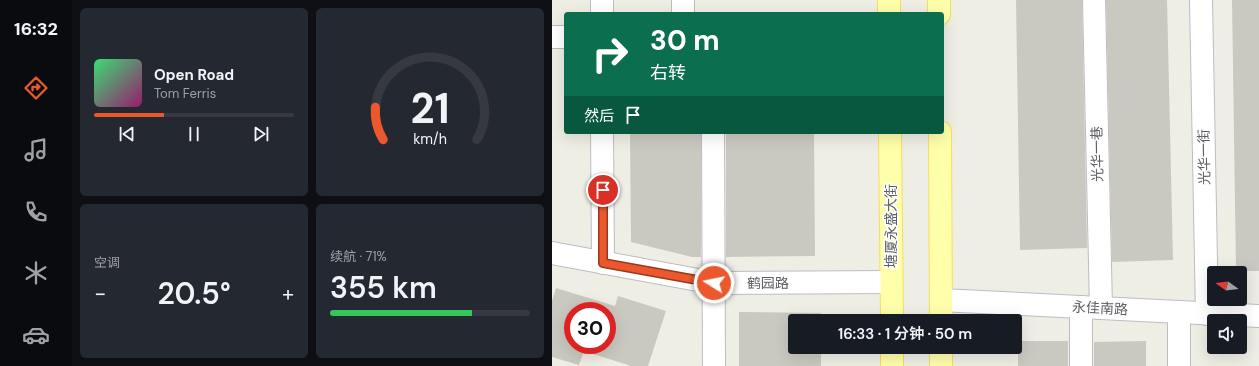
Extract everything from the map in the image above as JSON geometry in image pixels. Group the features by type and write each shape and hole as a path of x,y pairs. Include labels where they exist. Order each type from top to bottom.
{"main road":[{"path":"889,0 889,12"},
{"path":"938,0 939,12"},
{"name":"塘厦永盛大街","path":"890,134 892,314"},
{"path":"940,134 941,310"},
{"path":"892,354 892,366"},
{"path":"941,354 941,366"}],"street":[{"path":"602,0 602,12"},
{"path":"683,0 683,12"},
{"name":"光华一巷","path":"1081,366 1091,307 1094,0"},
{"name":"光华一街","path":"1201,0 1207,314"},
{"path":"552,37 564,37"},
{"path":"602,134 603,263"},
{"path":"713,134 714,366"},
{"name":"鹤园路","path":"552,253 714,283 891,282"},
{"name":"永佳南路","path":"941,310 1091,307 1207,314"},
{"path":"1179,312 1179,366"},
{"name":"永佳南路","path":"1247,316 1259,316"}],"building":[{"path":"1016,0 1082,0 1087,248 1020,250"},
{"path":"1106,0 1167,0 1173,260 1112,262"},
{"path":"1232,0 1259,0 1259,271 1247,271 1247,266 1236,266"},
{"path":"630,134 701,134 701,257 692,257 631,242"},
{"path":"726,134 814,134 815,256 726,257"},
{"path":"556,288 602,302 564,302 564,354 583,354 579,365 552,357 552,301"},
{"path":"618,296 666,311 648,366 631,366 593,354 616,354 616,303"},
{"path":"739,312 821,313 788,314 788,354 821,354 821,366 739,366"},
{"path":"1022,341 1068,341 1068,366 1018,366 1018,354 1022,354"},
{"path":"1146,341 1146,366 1094,366 1094,342"}],"route":[{"path":"603,190 603,263 714,283"}]}
